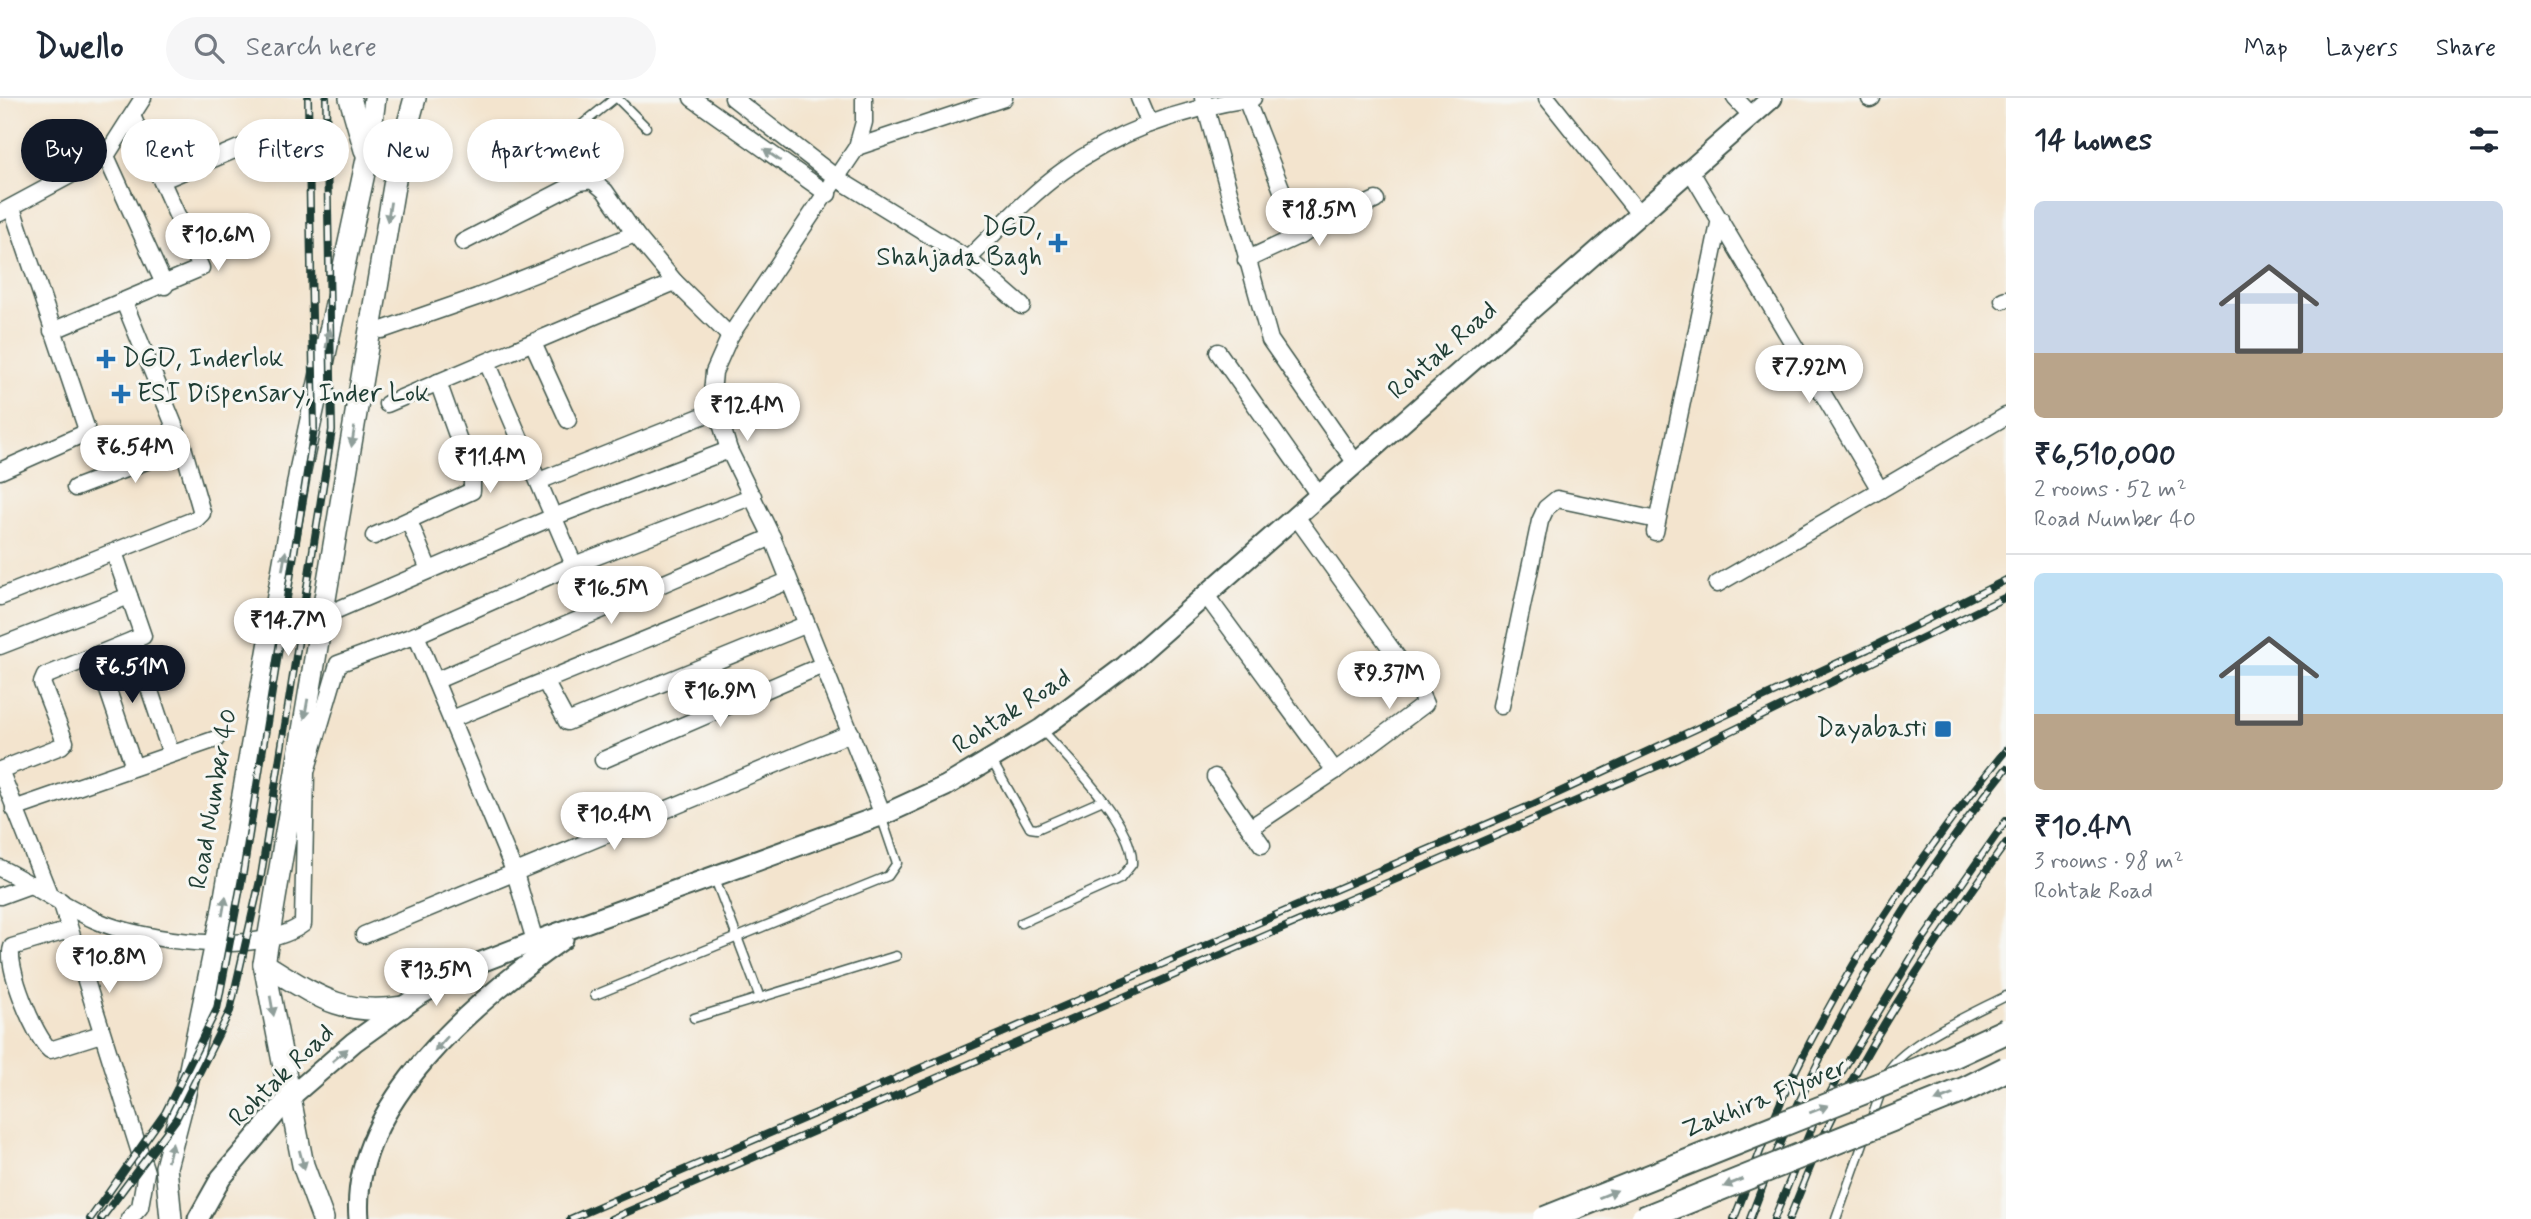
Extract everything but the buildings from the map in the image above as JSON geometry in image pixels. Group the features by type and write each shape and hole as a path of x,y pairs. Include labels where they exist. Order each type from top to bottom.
{"main road":[{"path":"350,98 363,145"},
{"name":"Road Number 40","path":"372,119 375,98"},
{"path":"323,1219 303,1165 288,1099 264,964 399,156 415,98"},
{"name":"Road Number 40","path":"171,1219 166,1167 184,1098 215,945 300,471 363,178"},
{"path":"264,964 316,995 345,1008 373,1012 402,1007"},
{"name":"Zakhira Flyover","path":"1545,1219 1950,1057 2006,1031"},
{"path":"1643,1219 1964,1090 2006,1069"}],"street":[{"path":"107,155 133,118 143,98"},
{"path":"692,98 828,194"},
{"path":"733,98 838,178 968,259 1022,306"},
{"path":"864,98 864,122 857,147 828,194 730,336 714,372 712,393 715,411 729,450 772,537 882,815"},
{"path":"857,147 1004,98"},
{"path":"1139,98 1150,124"},
{"path":"1547,98 1640,215"},
{"path":"1735,98 1752,116"},
{"name":"Rohtak Road","path":"198,1219 210,1194 238,1155 288,1099 402,1007 476,964 882,815 992,761 1041,729 1125,666 1772,98"},
{"path":"968,259 1033,195 1064,170 1096,149 1204,102 1249,99 1300,236"},
{"path":"1204,102 1246,260 1274,347 1355,462"},
{"path":"107,158 165,286"},
{"path":"1690,170 1880,490"},
{"path":"463,242 579,182 592,180 605,191 635,234 675,282 730,336"},
{"path":"0,471 86,431 6,211 59,182"},
{"path":"51,331 165,286 198,270 201,264 164,182"},
{"path":"1246,260 1376,200"},
{"path":"1501,706 1540,522 1546,508 1557,499 1656,526 1720,219"},
{"path":"382,330 477,297 635,234"},
{"path":"387,404 675,282"},
{"path":"0,597 196,519 202,513 183,447 124,302"},
{"path":"533,343 568,421"},
{"path":"1218,352 1318,494"},
{"path":"487,362 573,565"},
{"path":"374,537 467,496 474,484 438,382"},
{"path":"539,481 715,411"},
{"path":"1717,584 2006,416"},
{"path":"75,488 183,447"},
{"path":"323,616 553,517 729,450"},
{"path":"0,868 112,926 215,945 268,939 292,932 303,924 306,772 338,664 416,635 573,565 753,496"},
{"path":"1250,828 1335,771 1425,704 1415,682 1295,515"},
{"path":"409,521 429,570"},
{"path":"435,681 772,537"},
{"path":"114,552 143,636 45,676 42,683 65,742 0,770 14,809 69,930 146,1172 140,1207 129,1219"},
{"path":"452,719 546,683 788,582"},
{"path":"1205,594 1335,771"},
{"path":"0,646 129,596"},
{"path":"546,683 567,722 805,625"},
{"path":"416,635 515,873 535,941"},
{"path":"133,640 171,754"},
{"path":"96,655 134,767"},
{"path":"603,760 823,665"},
{"path":"364,935 850,733"},
{"path":"14,809 216,739"},
{"path":"1214,777 1262,845"},
{"path":"0,896 33,884"},
{"path":"359,1219 358,1190 366,1153 388,1109 447,1037 486,998 524,966 587,922"},
{"path":"69,930 12,947 9,956 14,974 41,1042 50,1050 102,1034"},
{"path":"209,1219 210,1194"}],"lane":[{"path":"589,119 616,98 646,127"},
{"path":"1021,923 1120,879 1129,870 1131,849 1103,800 1041,729"},
{"path":"992,761 1030,828 1037,829 1103,800"},
{"path":"595,995 888,876 897,863 882,815"},
{"path":"714,876 760,998"},
{"path":"694,1018 896,956"},
{"path":"1836,1219 1889,1068 1906,1050 2006,996"}],"railway":[{"path":"90,1219 165,1113 217,1009 243,873 314,429 308,98"},
{"path":"101,1219 176,1119 230,1011 261,876 332,430 326,98"},
{"path":"570,1219 1534,804 1868,649 2006,580"},
{"path":"611,1219 1678,757 2006,597"},
{"path":"1734,1219 1785,1093 1839,990 1918,866 2006,750"},
{"path":"1750,1219 1800,1100 1860,984 1929,873 2006,769"},
{"path":"1774,1219 1814,1122 1840,1075 1921,942 2006,821"},
{"path":"1789,1219 1824,1136 1868,1052 1935,945 2006,843"}],"place":[{"name":"DGD, Shahjada Bagh","path":"1058,243"},
{"name":"DGD, Inderlok","path":"106,359"},
{"name":"ESI Dispensary, Inder Lok","path":"121,394"},
{"name":"Dayabasti","path":"1943,729"}]}
